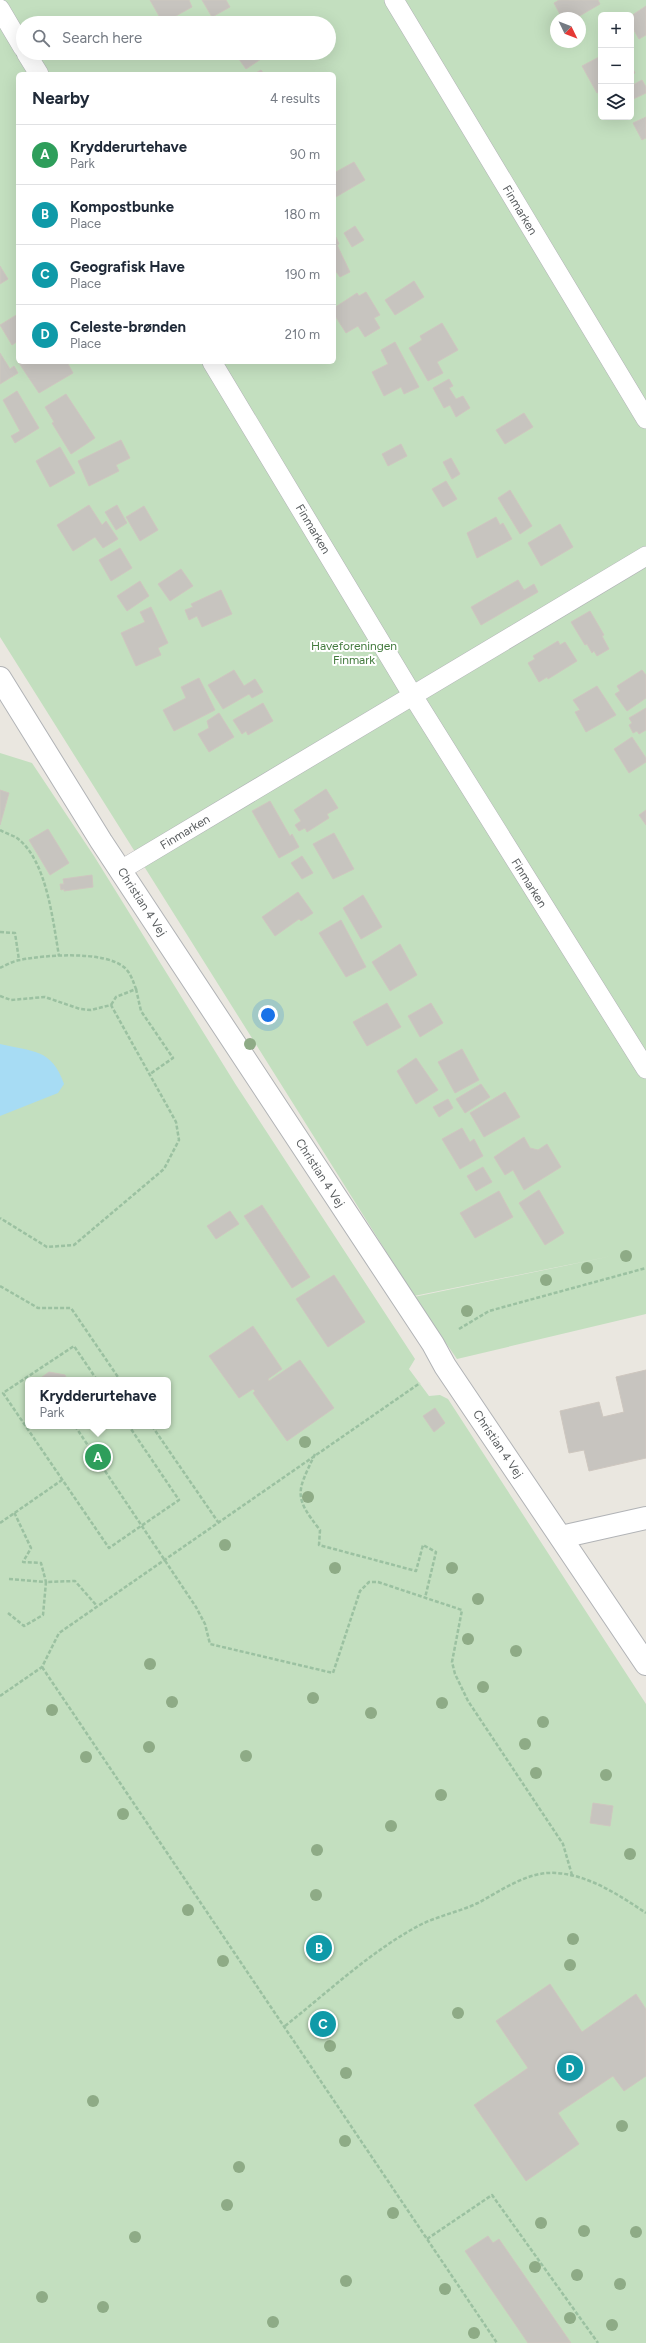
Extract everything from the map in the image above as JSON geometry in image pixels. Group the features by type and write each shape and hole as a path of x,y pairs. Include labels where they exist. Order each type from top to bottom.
{"street":[{"name":"Christian 4 Vej","path":"0,678 121,870 433,1344 445,1366 646,1664"},
{"path":"561,1536 646,1518"}],"lane":[{"name":"Finmarken","path":"394,0 646,419"},
{"path":"0,9 16,36"},
{"path":"30,60 38,72"},
{"name":"Finmarken","path":"213,364 413,696 646,1070"},
{"name":"Finmarken","path":"121,870 646,556"}],"path":[{"path":"0,830 17,839 29,854 46,885 59,956"},
{"path":"0,932 15,933 19,960"},
{"path":"0,968 19,960 73,954 110,960 124,967 132,978 141,1011 173,1058 149,1074"},
{"path":"0,996 10,1000 46,997 80,1009 91,1010 111,1005 116,998 136,989"},
{"path":"0,1218 47,1247 74,1245 164,1169 179,1140 176,1122 111,1005"},
{"path":"433,1344 489,1311 646,1268"},
{"path":"0,1286 38,1308 71,1308 118,1377"},
{"path":"27,1377 74,1346 95,1377"},
{"path":"0,1696 42,1667 59,1633 315,1454 445,1366"},
{"path":"25,1378 3,1393 25,1425"},
{"path":"27,1429 109,1548 179,1500 131,1429"},
{"path":"77,1429 165,1558 196,1607 204,1624 210,1644 334,1674 360,1591 369,1582 378,1582 462,1610 452,1662 455,1674 468,1701 563,1844 572,1875"},
{"path":"154,1429 218,1522"},
{"path":"315,1454 299,1487 304,1510 320,1530 319,1545 416,1570 423,1545 436,1552 424,1598"},
{"path":"1,1521 62,1480"},
{"path":"8,1613 24,1626 43,1615 46,1582 40,1563 24,1562 31,1548 14,1512"},
{"path":"9,1579 46,1582 75,1581 97,1606"},
{"path":"42,1667 497,2343"},
{"path":"285,2026 392,1942 420,1925 470,1907 534,1874 555,1872 572,1875 611,1890 646,1913"},
{"path":"427,2239 492,2195 598,2343"}],"green space":[{"name":"Haveforeningen Finmark","path":"0,0 646,0 646,1314 457,1359 414,1297 612,1256 414,1296 0,637"},
{"path":"0,753 32,763 94,856 236,1085 415,1359 409,1369 429,1396 440,1395 448,1399 646,1704 646,2343 0,2343"}],"water":[{"path":"0,1044 31,1051 47,1058 59,1072 64,1084 58,1093 0,1116"}],"building":[{"path":"150,0 189,0 192,7 176,16 159,16"},
{"path":"202,0 226,0 230,7 211,16"},
{"path":"559,0 598,0 600,4 586,12 559,12 554,3"},
{"path":"646,6 646,35 639,39 634,30 634,14"},
{"path":"598,58 598,92 597,93 582,66"},
{"path":"240,60 260,60 246,69"},
{"path":"642,80 646,87 646,93 634,99 634,84"},
{"path":"646,117 646,138 642,140 633,123"},
{"path":"354,162 365,180 336,197 336,172"},
{"path":"355,226 364,240 352,247 344,233"},
{"path":"336,237 339,244 337,245 350,272 340,277 336,272"},
{"path":"0,266 8,279 0,284"},
{"path":"414,281 424,297 395,315 385,300"},
{"path":"366,292 380,315 374,318 380,328 365,337 358,326 346,333 336,317 336,307 357,293 359,296"},
{"path":"16,315 16,342 12,345 0,325"},
{"path":"442,323 458,350 437,362 443,373 428,381 409,348 422,340 420,336"},
{"path":"395,342 419,387 404,394 401,387 384,396 372,372 388,364 381,350"},
{"path":"0,353 10,369 14,366 18,373 0,384"},
{"path":"20,364 68,364 73,373 39,393"},
{"path":"449,379 453,386 449,388 456,399 463,396 470,408 456,417 450,405 444,408 433,388"},
{"path":"17,391 39,428 15,443 11,436 20,431 3,400"},
{"path":"66,394 95,438 71,454 52,423 54,422 45,407"},
{"path":"524,413 533,427 505,444 496,430"},
{"path":"121,440 130,458 116,465 119,471 89,486 78,461"},
{"path":"401,444 407,456 388,466 382,454"},
{"path":"60,447 75,473 50,487 36,461"},
{"path":"451,458 460,474 452,479 443,462"},
{"path":"446,481 457,499 443,507 432,489"},
{"path":"510,490 532,526 520,534 498,498"},
{"path":"89,505 102,525 106,521 118,539 103,548 95,537 73,551 57,525"},
{"path":"117,505 127,523 116,530 105,512"},
{"path":"144,506 158,530 140,541 126,517"},
{"path":"496,517 500,525 503,523 512,539 477,558 467,533"},
{"path":"560,524 573,547 541,566 528,543"},
{"path":"120,548 132,568 111,581 99,560"},
{"path":"181,569 193,586 170,601 158,584"},
{"path":"518,580 524,590 534,584 538,592 481,625 471,607"},
{"path":"140,581 149,596 127,611 117,596"},
{"path":"221,590 232,614 202,627 197,616 189,620 185,610 193,607 191,604"},
{"path":"151,607 168,643 158,648 161,655 136,666 121,633 145,622 140,612"},
{"path":"590,611 604,635 602,636 609,649 597,656 594,651 592,653 587,644 585,645 571,622"},
{"path":"558,641 560,645 565,642 577,661 548,679 547,677 539,682 528,663 535,659 533,656"},
{"path":"234,670 244,686 255,679 263,692 252,698 249,694 223,709 208,685"},
{"path":"642,670 646,675 646,698 627,711 615,694 620,691 617,686"},
{"path":"199,678 215,710 174,731 163,710 186,698 181,687"},
{"path":"597,686 616,715 586,732 575,712 580,710 573,700"},
{"path":"263,703 273,721 248,735 246,731 242,734 233,720"},
{"path":"646,708 646,730 639,734 637,731 633,733 629,725 632,723 629,718"},
{"path":"219,713 234,737 209,752 198,734 209,728 207,721"},
{"path":"632,737 646,758 646,762 629,773 614,749"},
{"path":"326,789 338,808 327,814 329,818 307,832 305,828 299,831 295,825 301,821 294,810"},
{"path":"0,790 9,793 0,825"},
{"path":"270,801 290,836 292,834 299,847 279,858 252,811"},
{"path":"646,810 646,825 639,815"},
{"path":"48,829 69,863 50,875 29,840"},
{"path":"334,833 354,869 333,879 313,844"},
{"path":"302,856 313,873 302,879 291,863"},
{"path":"92,875 93,887 64,891 64,889 61,890 60,884 64,884 63,879"},
{"path":"298,892 313,913 301,921 299,919 275,936 262,917"},
{"path":"363,895 382,927 361,939 343,908"},
{"path":"341,920 366,967 346,977 319,933"},
{"path":"400,944 417,975 390,991 372,962"},
{"path":"387,1003 401,1027 367,1046 353,1022"},
{"path":"431,1003 443,1023 420,1037 408,1016"},
{"path":"462,1049 479,1080 455,1093 438,1062"},
{"path":"416,1058 438,1090 416,1104 397,1071"},
{"path":"481,1084 490,1097 465,1113 456,1099"},
{"path":"505,1092 520,1117 484,1137 470,1113"},
{"path":"448,1099 453,1108 439,1117 433,1107"},
{"path":"462,1128 470,1142 474,1139 483,1156 460,1169 442,1139"},
{"path":"524,1137 530,1148 538,1150 547,1144 561,1167 524,1190 513,1170 505,1175 494,1157"},
{"path":"483,1167 492,1182 476,1191 467,1176"},
{"path":"539,1190 564,1233 545,1245 519,1203"},
{"path":"499,1191 513,1217 475,1238 460,1213"},
{"path":"262,1205 310,1277 292,1288 244,1216"},
{"path":"230,1211 239,1224 216,1239 207,1226"},
{"path":"334,1275 365,1322 328,1347 296,1299"},
{"path":"253,1326 282,1369 268,1379 269,1381 300,1360 334,1408 287,1441 253,1393 255,1391 253,1389 239,1398 209,1356"},
{"path":"646,1370 646,1458 589,1471 584,1450 569,1453 560,1411 599,1402 603,1417 624,1412 616,1377"},
{"path":"49,1372 65,1375 66,1377 42,1377"},
{"path":"435,1408 445,1423 434,1432 423,1416"},
{"path":"593,1803 613,1806 610,1826 590,1823"},
{"path":"550,1984 582,2032 636,1994 646,2009 646,2076 624,2091 613,2076 558,2113 579,2144 526,2181 474,2105 528,2068 496,2021"},
{"path":"488,2236 493,2243 499,2239 571,2343 528,2343 465,2251"}],"place":[{"name":"Krydderurtehave","path":"98,1457"},
{"name":"Kompostbunke","path":"319,1948"},
{"name":"Geografisk Have","path":"323,2024"},
{"name":"Celeste-brønden","path":"570,2068"}]}
